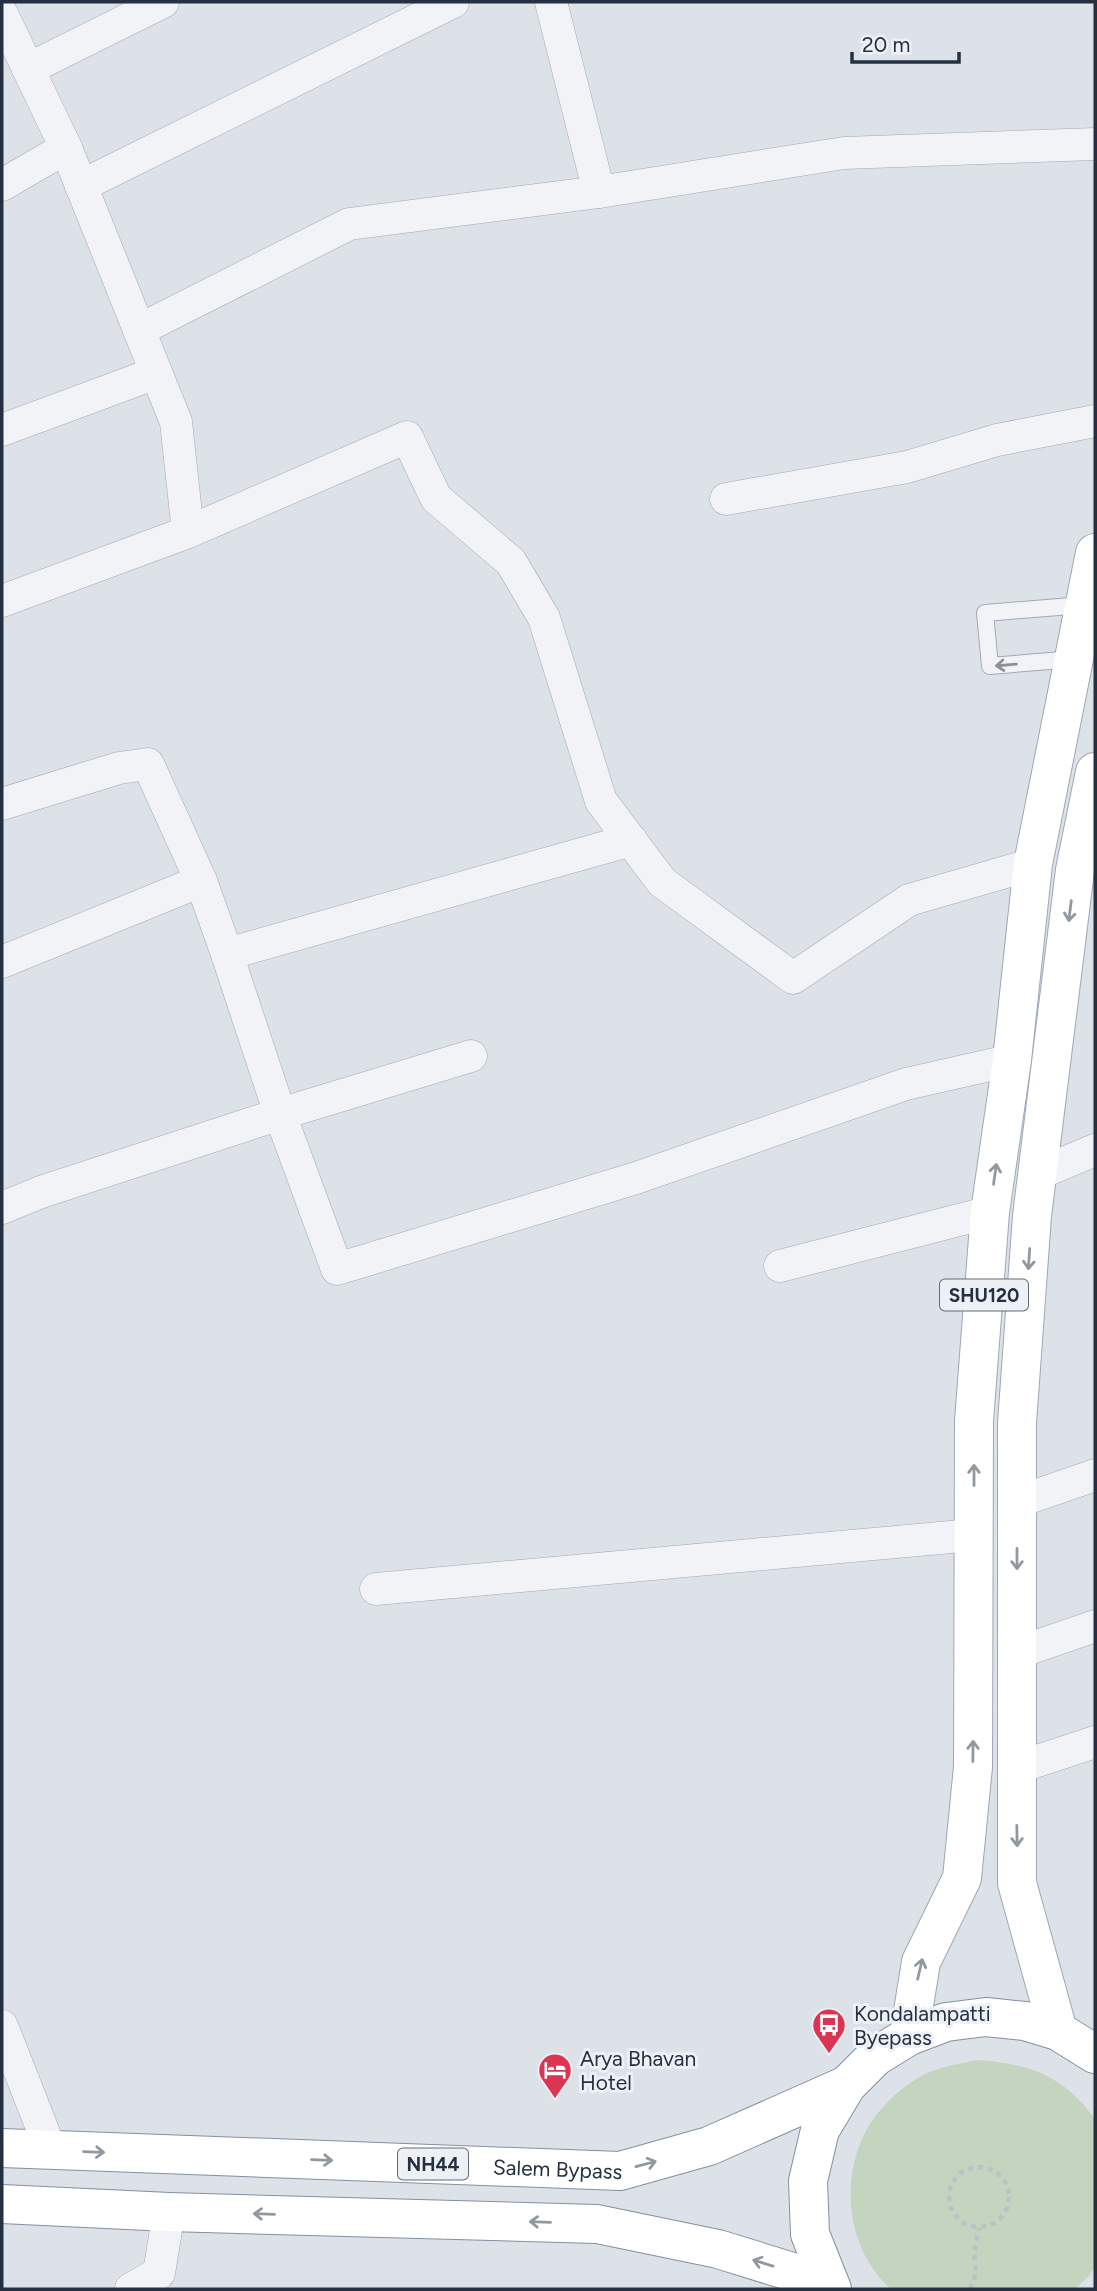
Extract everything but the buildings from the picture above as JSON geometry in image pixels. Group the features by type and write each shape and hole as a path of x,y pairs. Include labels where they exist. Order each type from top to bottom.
{"main road":[{"name":"SHU120","path":"909,2036 921,1962 962,1878 973,1768 974,1421 990,1212 1012,1060 1033,864 1095,553"},
{"name":"SHU120","path":"1084,2045 1017,1883 1017,1423 1032,1216 1085,868 1095,772"},
{"name":"NH44","path":"830,2286 810,2234 808,2181 820,2130 847,2084 875,2057 909,2036 946,2022 986,2017 1025,2021 1084,2045"},
{"name":"Salem Bypass","path":"2,2148 620,2171 709,2147 847,2084"},
{"name":"NH44","path":"2,2204 169,2212 597,2224 718,2249 830,2286"}],"street":[{"path":"28,69 163,2"},
{"path":"81,186 453,2"},
{"path":"551,2 599,192"},
{"path":"3,20 65,148 176,422 188,532"},
{"path":"139,330 349,224 599,192 845,153 1095,144"},
{"path":"2,185 65,148"},
{"path":"2,430 156,373"},
{"path":"726,499 907,467 997,440 1095,421"},
{"path":"2,601 188,532 407,438 436,498 511,562 544,618 601,802 662,882 793,978 909,900 1033,864"},
{"path":"2,804 119,768 148,764 201,881 337,1269 636,1178 906,1084 1012,1060"},
{"path":"228,954 631,841"},
{"path":"2,962 201,881"},
{"path":"2,1209 41,1192 471,1056"},
{"path":"1038,1174 1095,1150"},
{"path":"780,1266 990,1212"},
{"path":"1017,1502 1095,1475"},
{"path":"376,1589 973,1535"},
{"path":"1017,1653 1095,1626"},
{"path":"1016,1768 1095,1742"},
{"path":"2,2026 51,2151"},
{"path":"131,2289 159,2273 169,2212"}],"lane":[{"path":"1074,659 990,666 985,613 1084,605"}],"path":[{"path":"977,2167 988,2168 1003,2178 1010,2197 1004,2214 989,2226 979,2228 960,2222 953,2214 948,2193 951,2183 958,2175 977,2167"},
{"path":"971,2289 976,2274 974,2253 979,2228"}],"green space":[{"path":"978,2060 1014,2065 1044,2074 1071,2092 1095,2119 1095,2266 1075,2289 891,2289 876,2273 864,2254 856,2234 851,2190 853,2168 868,2127 888,2102 913,2081 936,2070"}],"place":[{"name":"Kondalampatti Byepass","path":"829,2055"},
{"name":"Arya Bhavan Hotel","path":"555,2100"}]}
